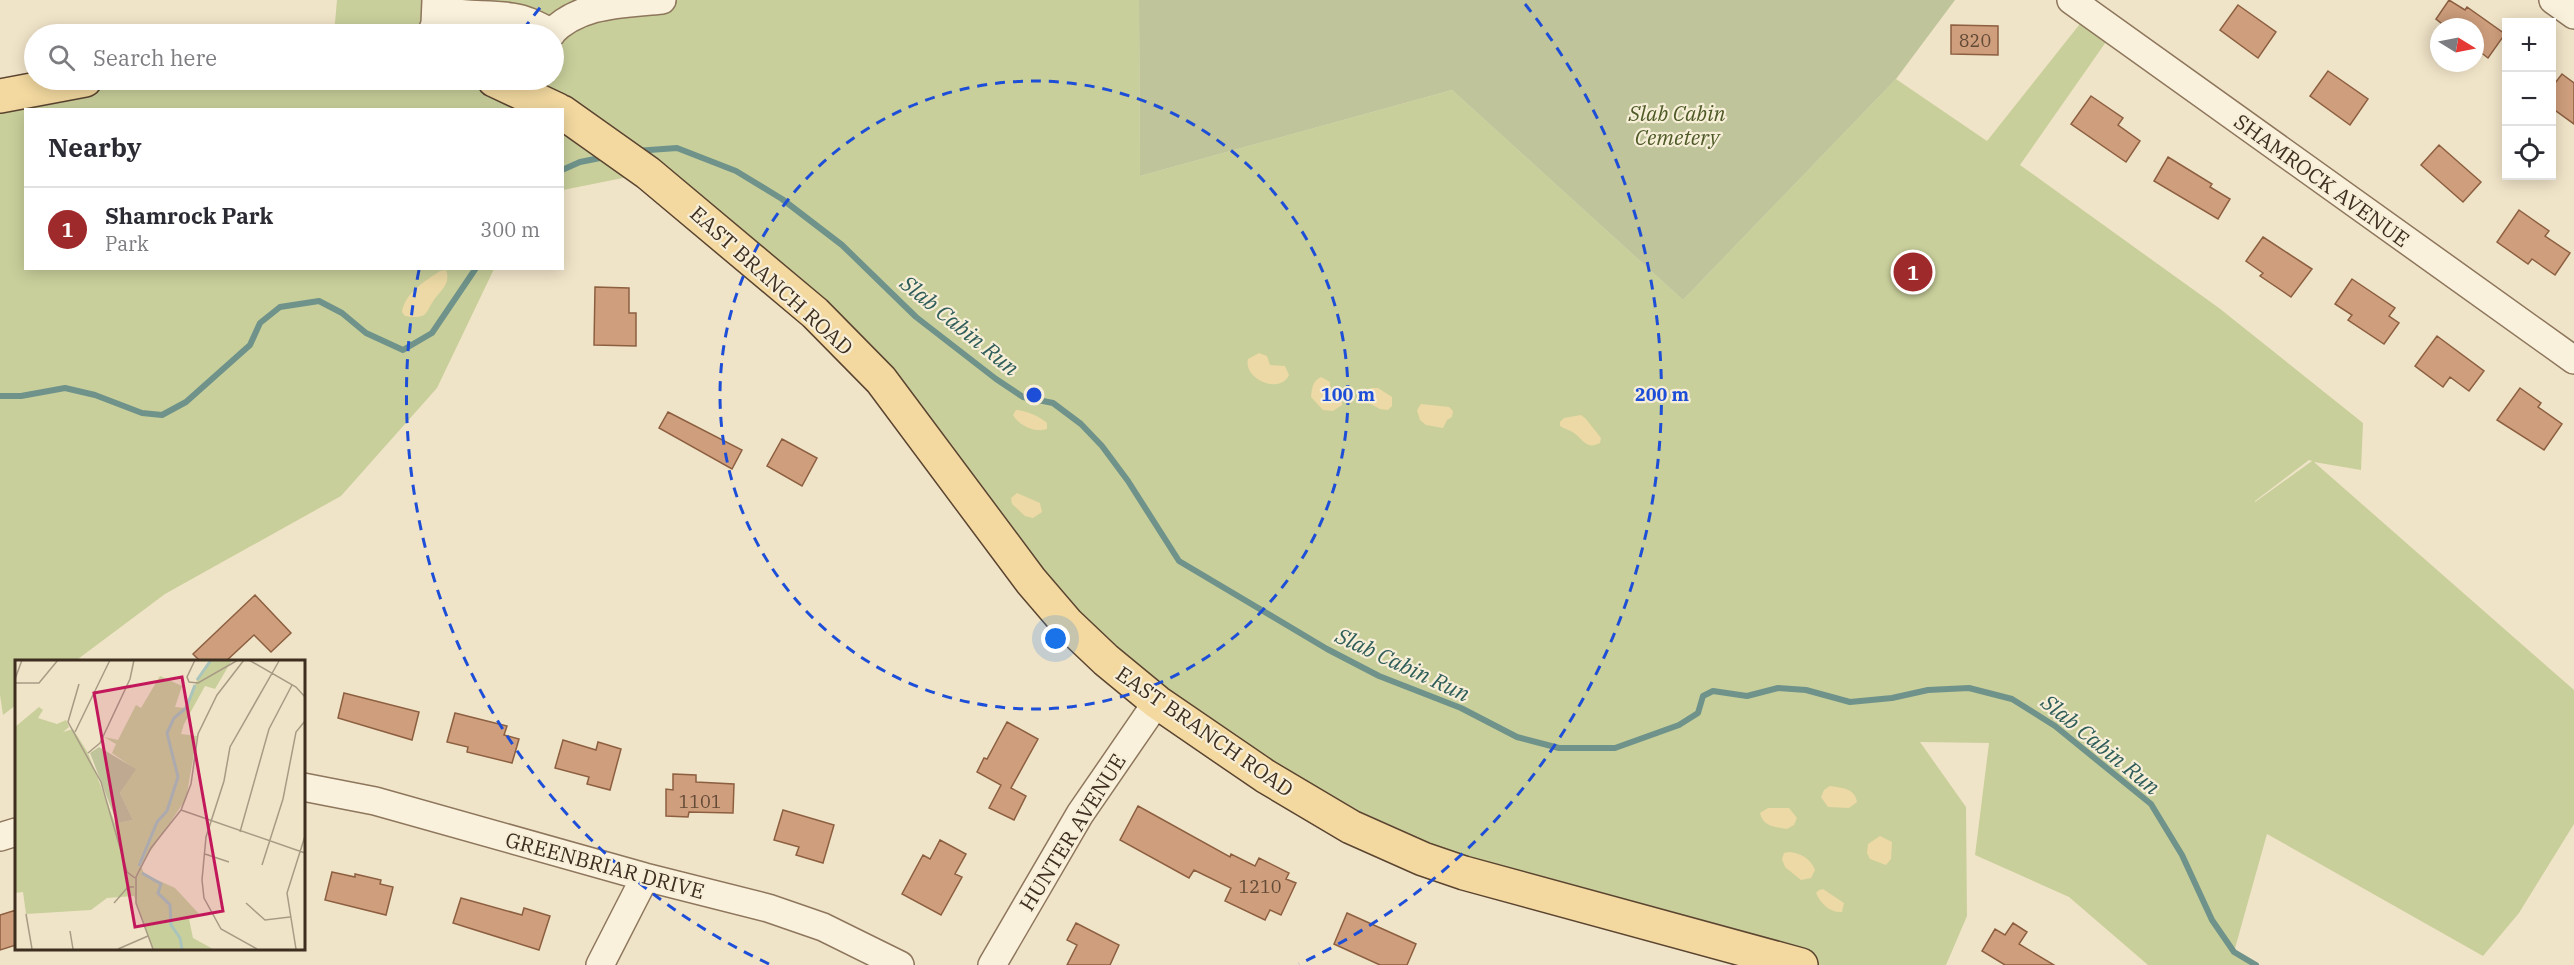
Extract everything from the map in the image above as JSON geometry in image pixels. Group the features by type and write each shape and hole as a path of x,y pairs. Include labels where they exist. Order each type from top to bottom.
{"main road":[{"path":"0,96 32,90"},
{"path":"523,90 555,108"},
{"name":"EAST BRANCH ROAD","path":"564,113 648,173 792,293 881,380 1032,581 1067,623 1106,660 1157,702 1265,776 1342,822 1423,859 1464,873 1802,965"}],"street":[{"path":"564,24 576,14 594,8 662,0"},
{"name":"SHAMROCK AVENUE","path":"2071,0 2574,360"},
{"path":"2553,0 2574,15"},
{"path":"435,14 515,17 535,24"},
{"name":"HUNTER AVENUE","path":"992,965 1080,814 1157,702"},
{"name":"GREENBRIAR DRIVE","path":"304,787 375,801 645,877 768,908 823,927 900,965"},
{"path":"0,837 15,832"},
{"path":"600,965 645,877"}],"green space":[{"path":"337,0 1139,0 1140,176 1452,90 1683,300 1896,79 1987,141 2083,20 2108,39 2020,165 2219,308 2363,423 2361,470 2314,462 2574,690 2574,824 2519,913 2483,956 2267,834 2234,952 2256,965 2148,965 2069,897 1975,855 1989,743 1920,742 1966,807 1967,916 1946,965 1801,965 1423,859 1106,660 881,380 648,173 564,190 564,108 24,108 24,270 494,270 437,388 341,496 165,594 77,660 15,660 15,706 3,715 0,695 0,96 32,90 564,90 564,24 335,24","holes":["2309,460 2312,461 2255,502"]},
{"name":"Slab Cabin Cemetery","path":"1139,0 1955,0 1896,79 1683,300 1452,90 1140,176"}],"sand":[{"path":"446,270 446,284 425,314 417,317 405,316 402,312 411,293 440,271"},
{"path":"1259,353 1267,356 1270,365 1285,366 1289,375 1284,381 1271,384 1263,382 1251,373 1248,359"},
{"path":"1321,377 1330,382 1330,392 1341,399 1342,405 1333,411 1323,410 1311,397 1314,383"},
{"path":"1372,388 1378,388 1392,397 1392,406 1388,410 1380,409 1365,401 1364,395"},
{"path":"1421,404 1449,407 1453,411 1452,417 1447,420 1443,428 1426,425 1420,420 1417,410"},
{"path":"1016,410 1041,418 1047,423 1047,429 1038,430 1023,425 1013,415"},
{"path":"1581,415 1601,438 1600,443 1588,445 1574,433 1560,426 1564,418"},
{"path":"1017,493 1040,503 1042,512 1033,518 1025,516 1012,504 1011,498"},
{"path":"1830,786 1851,791 1857,802 1849,808 1828,807 1821,797 1824,790"},
{"path":"1768,808 1789,808 1797,818 1794,825 1787,829 1767,824 1760,813"},
{"path":"1880,836 1892,842 1891,859 1886,865 1870,859 1867,853 1868,844"},
{"path":"1784,853 1801,855 1811,863 1815,870 1811,878 1801,880 1785,867 1782,859"},
{"path":"1823,889 1844,903 1842,912 1826,907 1820,901 1816,893"}],"building":[{"path":"2449,0 2465,10 2467,7 2482,18 2437,18"},
{"path":"2238,5 2276,32 2258,58 2220,30"},
{"path":"2484,19 2502,32 2502,38 2488,58 2484,55"},
{"path":"1951,25 1998,26 1998,55 1951,54"},
{"path":"2328,71 2368,99 2350,125 2310,96"},
{"path":"2562,74 2574,83 2574,124 2556,111 2556,82"},
{"path":"2091,96 2123,118 2118,125 2140,141 2126,162 2071,124"},
{"path":"2439,145 2481,182 2463,202 2421,165"},
{"path":"2168,157 2212,184 2210,187 2230,199 2218,219 2154,181"},
{"path":"2519,210 2549,231 2545,236 2570,253 2555,275 2532,259 2528,264 2497,242"},
{"path":"2263,237 2312,269 2291,297 2260,276 2263,273 2246,261"},
{"path":"2352,279 2395,308 2389,316 2399,323 2384,344 2348,320 2352,315 2335,304"},
{"path":"595,287 629,288 629,313 636,313 636,346 594,345"},
{"path":"2437,336 2484,371 2469,391 2450,377 2443,387 2415,366"},
{"path":"2520,388 2541,403 2538,407 2562,424 2544,450 2497,420"},
{"path":"668,412 742,450 732,469 659,428"},
{"path":"782,439 817,458 802,486 767,466"},
{"path":"255,595 291,633 271,652 254,635 227,660 199,660 193,654"},
{"path":"344,693 419,712 412,740 338,718"},
{"path":"455,713 507,726 504,735 519,739 512,763 467,752 468,747 447,742"},
{"path":"1007,722 1038,739 1011,788 1026,796 1014,820 989,808 1001,785 977,772 984,758 987,759"},
{"path":"563,740 596,750 598,742 621,749 610,790 587,784 589,777 555,768"},
{"path":"673,774 696,775 696,782 734,784 733,813 689,812 688,817 666,816 666,789 673,790"},
{"path":"1138,806 1230,857 1231,854 1255,866 1259,858 1289,873 1286,879 1296,883 1281,915 1270,910 1265,920 1225,901 1231,888 1194,870 1189,878 1120,840"},
{"path":"783,810 834,825 823,863 796,855 799,847 774,840"},
{"path":"940,840 966,854 955,874 962,877 941,915 902,894 923,855 930,859"},
{"path":"332,872 381,880 380,884 393,887 386,915 325,900"},
{"path":"461,898 522,915 524,908 550,916 539,950 453,923"},
{"path":"15,910 15,945 0,950 0,915"},
{"path":"1347,913 1416,944 1407,965 1380,965 1334,944"},
{"path":"1076,923 1119,945 1110,965 1067,965 1077,945 1067,940"},
{"path":"2013,923 2027,932 2019,944 2054,965 2005,965 1982,951 1995,929 2005,935"}],"waterway":[{"name":"Slab Cabin Run","path":"635,151 677,148 736,171 782,199 842,245 916,317 996,379 1023,397 1053,403 1081,424 1102,446 1128,481 1179,561 1327,649 1379,676 1461,708 1517,737 1559,748 1615,748 1679,725 1698,713 1703,696 1713,691 1747,696 1778,688 1806,690 1850,702 1892,698 1928,690 1969,688 2012,699 2055,726 2151,804 2182,855 2212,920 2234,952 2256,965"},
{"name":"Slab Cabin Run","path":"564,169 580,162 605,157"},
{"name":"Slab Cabin Run","path":"0,396 21,396 65,388 95,395 142,413 162,415 186,402 250,345 260,323 280,307 319,301 342,313 366,333 403,350 432,333 475,270"}],"place":[{"name":"Shamrock Park","path":"1913,272"}]}
